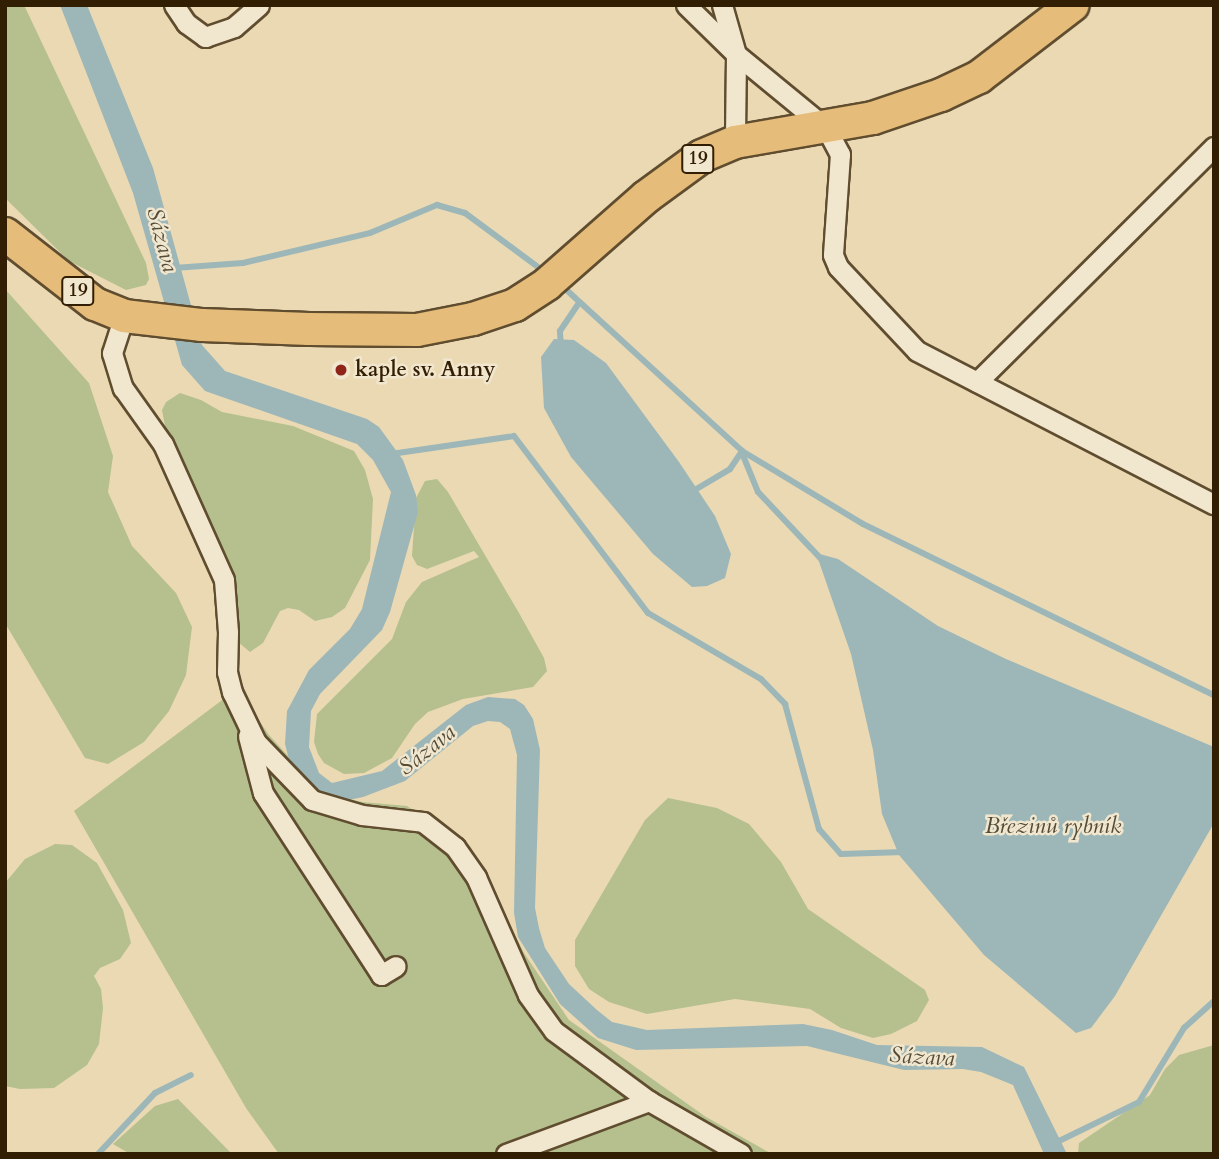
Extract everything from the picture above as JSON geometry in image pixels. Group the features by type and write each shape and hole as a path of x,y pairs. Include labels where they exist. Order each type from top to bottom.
{"main road":[{"name":"19","path":"5,234 95,304 124,316 202,324 416,330 473,320 515,305 553,280 646,197 702,156 735,142 826,128 905,110 954,89 1000,61 1073,5"}],"street":[{"path":"174,5 186,23 205,37 234,27 259,5"},
{"path":"686,5 736,54 826,128 840,154 832,255 838,267 917,351 1214,504"},
{"path":"722,5 736,54 735,142"},
{"path":"977,382 1214,147"},
{"path":"124,316 112,353 123,388 163,444 224,580 228,632 227,672 245,721 263,793 381,975 396,966"},
{"path":"245,721 256,742 312,800 362,814 423,822 455,846 476,877 528,995 554,1031 649,1101 741,1154"},
{"path":"506,1154 649,1101"}],"green space":[{"path":"5,5 24,5 146,263 149,279 146,285 126,290 69,261 5,198"},
{"path":"5,289 89,383 113,456 108,492 132,546 176,593 192,627 186,675 169,711 144,742 108,764 85,758 5,623"},
{"path":"180,393 201,400 222,412 293,426 354,451 365,470 373,499 370,560 345,608 332,617 315,621 299,610 288,608 280,611 263,643 250,652 238,642 192,486 165,426 162,410 166,402"},
{"path":"437,479 448,492 519,613 544,658 547,671 533,687 463,699 428,712 415,724 392,758 364,773 344,774 324,763 318,754 314,742 317,714 392,639 406,602 422,582 479,557 474,551 427,569 417,565 412,556 416,498 425,481"},
{"path":"237,689 269,735 321,792 362,802 407,806 470,846 524,953 569,1020 706,1117 772,1154 279,1154 246,1108 74,811"},
{"path":"668,798 717,808 749,824 781,862 808,909 925,990 929,1000 917,1021 891,1034 873,1038 841,1028 810,1009 735,999 647,1014 609,1002 589,989 575,966 575,940 645,820"},
{"path":"55,844 72,845 97,863 123,910 131,943 120,959 100,968 94,976 101,989 103,1008 99,1044 87,1065 54,1088 20,1089 5,1086 5,883 25,859"},
{"path":"1214,1045 1214,1154 1078,1154 1079,1143 1150,1095 1165,1069 1179,1055"},
{"path":"178,1099 232,1154 130,1154 113,1144 155,1106"}],"water":[{"name":"Sázava","path":"60,5 87,5 153,168 202,345 225,371 367,419 379,427 403,460 416,495 418,512 390,612 382,630 320,694 311,711 309,747 319,773 332,783 382,771 466,705 488,697 515,699 524,705 533,719 540,750 535,908 539,928 545,948 569,984 597,1010 612,1022 647,1030 803,1024 832,1030 877,1045 982,1047 1024,1067 1067,1154 1044,1154 1013,1085 981,1072 963,1069 904,1070 807,1046 636,1050 598,1038 560,1004 518,937 514,913 517,755 510,729 500,722 488,721 473,726 405,781 363,797 344,801 325,799 299,777 290,763 285,744 287,711 309,670 350,629 362,609 391,492 373,460 357,444 205,391 182,365 133,193"},
{"path":"554,339 574,340 606,363 679,462 715,516 731,554 725,578 707,586 692,587 653,554 571,457 544,408 541,357"},
{"name":"Březinů rybník","path":"816,553 838,559 938,626 1006,659 1214,747 1214,823 1115,996 1091,1028 1076,1033 984,955 899,855 882,814 873,750 851,654"}],"waterway":[{"name":"Sázava","path":"174,268 243,263 370,233 437,205 465,213 546,273"},
{"path":"560,284 742,451 863,524 1214,695"},
{"path":"561,347 560,331 578,304"},
{"path":"391,454 514,436 648,613 761,679 785,704 819,829 841,854 904,852"},
{"path":"693,491 730,469 742,451"},
{"path":"742,453 758,492 823,561"},
{"path":"1057,1142 1139,1102 1184,1028 1214,1001"},
{"path":"98,1154 155,1093 191,1075"}],"place":[{"name":"kaple sv. Anny","path":"341,370"}]}
